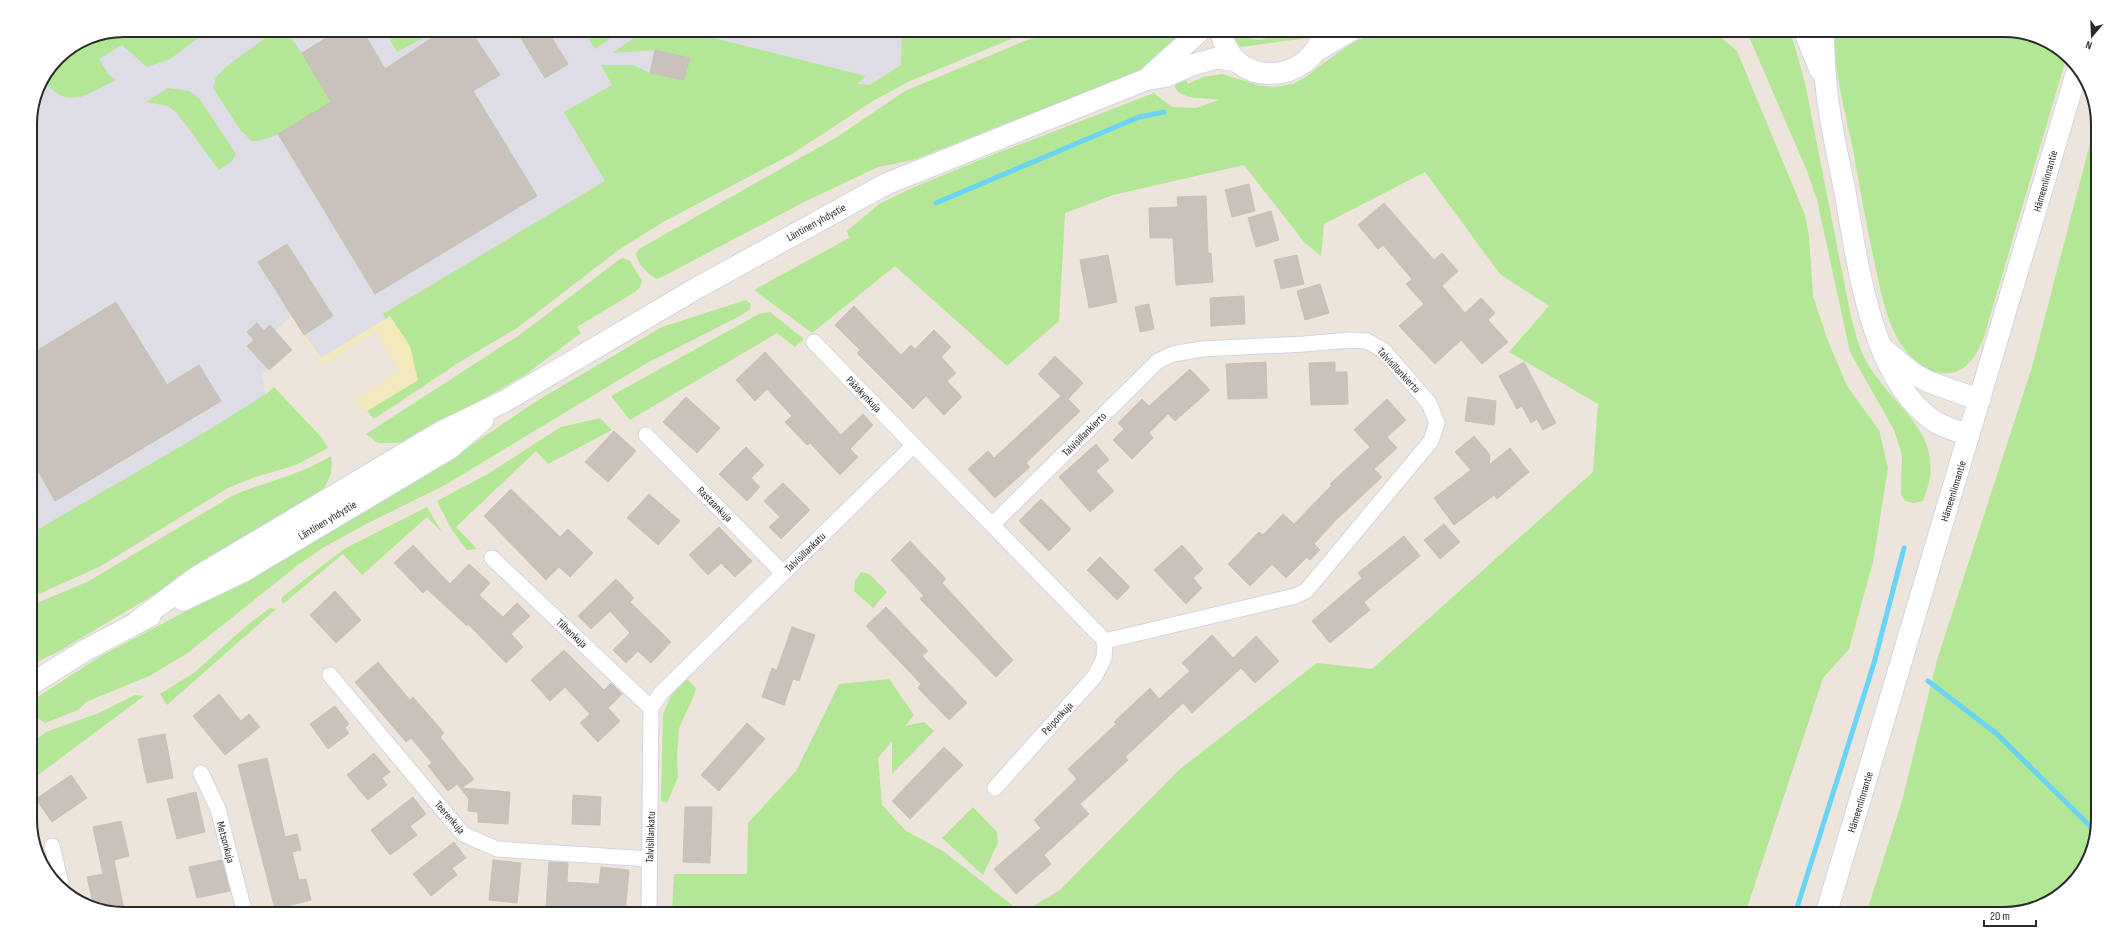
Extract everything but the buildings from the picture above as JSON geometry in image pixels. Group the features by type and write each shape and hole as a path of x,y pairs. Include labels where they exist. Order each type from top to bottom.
{"main road":[{"name":"Läntinen yhdystie","path":"1145,80 1172,58 1194,37"},
{"path":"1223,37 1227,50 1237,61 1247,68 1263,73 1275,74 1298,67 1309,60 1316,52 1341,37"},
{"path":"1316,52 1321,37"},
{"path":"1807,37 1826,85"},
{"path":"1823,37 1826,85 1856,256 1868,311 1881,347 1895,376 1913,402 1926,416 1941,426 1969,435"},
{"name":"Läntinen yhdystie","path":"37,680 84,651 138,621 242,572 450,448 505,401 697,288 886,184 1145,80 1167,76 1192,65 1217,58 1237,61"},
{"name":"Hämeenlinnantie","path":"1828,907 2076,75"},
{"path":"1881,347 1914,374 1929,382 1980,400"}],"street":[{"name":"Talvisillankierto","path":"993,524 1158,361 1172,354 1202,349 1304,344 1350,340 1367,341 1383,350 1429,403 1437,423 1431,441 1306,591 1296,596 1105,642"},
{"name":"Pääskynkuja","path":"814,342 913,446"},
{"name":"Rastaankuja","path":"646,435 783,573"},
{"path":"913,446 993,524 1105,642"},
{"name":"Talvisillankatu","path":"649,907 652,708 661,693 913,446"},
{"name":"Tilhenkuja","path":"492,558 652,708"},
{"name":"Peiponkuja","path":"995,788 1096,676 1104,658 1105,642"},
{"name":"Teerenkuja","path":"330,675 464,834 474,840 497,849 649,859"},
{"name":"Metsonkuja","path":"200,773 218,809 243,907"},
{"path":"52,846 60,879"}],"shaded area":[{"path":"118,37 902,37 902,65 410,346 390,316 321,358 291,316 269,337 284,354 262,374 272,429 37,572 37,118 40,101 46,86 55,71 80,49 96,42"}],"green space":[{"path":"118,37 200,37 170,59 147,67 122,45 99,59 109,75 116,80 77,98 69,98 60,95 47,84 55,71 80,49 96,42"},
{"path":"267,37 290,37 302,53 331,102 283,132 262,140 252,141 241,131 213,88 216,77 227,66"},
{"path":"394,37 426,37 397,52 390,40"},
{"path":"587,37 612,37 595,49"},
{"path":"636,37 710,37 866,76 857,84 869,85 901,65 902,37 1016,37 910,81 873,101 792,154 665,221 620,249 517,328 458,363 374,419 367,411 418,380 390,316 386,319 383,314 605,181 564,112 612,85 601,65 633,65 650,73 684,80 690,58 655,50 612,53"},
{"path":"1038,37 1184,37 1168,53 1142,70 913,160 878,167 806,201 662,277 656,279 641,265 636,254 639,249 837,137 905,91 1027,40"},
{"path":"1234,37 1249,37 1258,40 1268,37 1308,37 1241,47"},
{"path":"1366,37 1720,37 1737,51 1805,215 1809,236 1813,296 1828,341 1847,386 1879,430 1888,468 1873,562 1849,649 1823,678 1747,907 1032,907 1060,890 1180,769 1317,663 1372,669 1593,472 1598,404 1509,352 1549,306 1500,274 1425,172 1324,224 1321,256 1304,242 1244,165 1113,195 1065,213 1059,321 1007,366 895,266 812,333 754,290 849,238 847,231 879,204 910,189 987,157 1154,93 1172,107 1196,108 1219,100 1194,98 1183,95 1175,87 1176,83 1185,78 1188,84 1203,77 1222,74 1261,86 1274,87 1293,84 1306,77 1354,42"},
{"path":"1749,37 1792,37 1805,83 1851,317 1861,351 1867,363 1883,386 1908,415 1926,444 1930,460 1930,479 1923,501 1914,503 1905,501 1901,494 1902,455 1894,430 1850,352 1817,200 1807,171"},
{"path":"1833,37 2010,37 2027,40 2037,44 2048,49 2065,61 1983,340 1968,364 1957,371 1950,373 1935,372 1914,360 1899,341 1889,319 1882,297 1874,259 1841,93"},
{"path":"168,88 189,91 199,98 236,154 232,161 219,170 177,113 168,106 146,102"},
{"path":"2091,139 2091,826 2086,848 2073,873 2061,885 2048,895 2027,904 2004,907 1868,907 1902,801 1937,660 2032,367"},
{"path":"624,258 630,261 642,281 640,287 635,292 577,327 581,333 525,375 407,443 378,443 366,434 521,334 620,259"},
{"path":"746,300 751,304 750,309 740,316 647,363 445,485 364,525 321,549 298,565 186,654 149,676 86,702 78,710 45,723 37,717 37,697 101,656 285,559 439,467 535,402 662,327"},
{"path":"770,312 804,339 795,347 777,333 630,420 611,396 759,314"},
{"path":"274,387 322,438 328,448 296,465 252,478 228,488 99,567 37,595 37,530 202,434 266,394"},
{"path":"600,418 612,430 548,464 536,451 456,527 477,549 467,550 452,530 437,501 486,475 561,427"},
{"path":"331,456 332,462 329,479 315,499 56,653 37,662 37,603 89,581 232,496 319,463"},
{"path":"427,507 442,532 427,517 362,575 343,554 283,604 281,598 344,549"},
{"path":"861,572 869,574 887,592 873,608 854,591 855,581"},
{"path":"270,608 276,609 167,705 160,694 195,672 246,626"},
{"path":"687,679 696,688 679,728 677,757 678,777 667,803 661,801 663,714 672,694"},
{"path":"889,679 914,715 905,726 924,722 934,731 892,774 892,741 878,758 882,805 906,831 943,851 1014,907 672,907 674,874 747,874 748,823 796,771 839,684"},
{"path":"135,695 144,696 37,776 37,738 48,731 99,713"},
{"path":"973,807 997,832 998,842 983,875 942,838"}],"sand":[{"path":"292,316 321,358 390,316 410,346 418,380 367,411 354,400 400,372 376,331 323,365 290,317"}],"waterway":[{"path":"936,203 1139,117 1164,112"},
{"path":"1797,907 1874,663 1904,548"},
{"path":"1928,681 1997,734 2091,827"}]}
